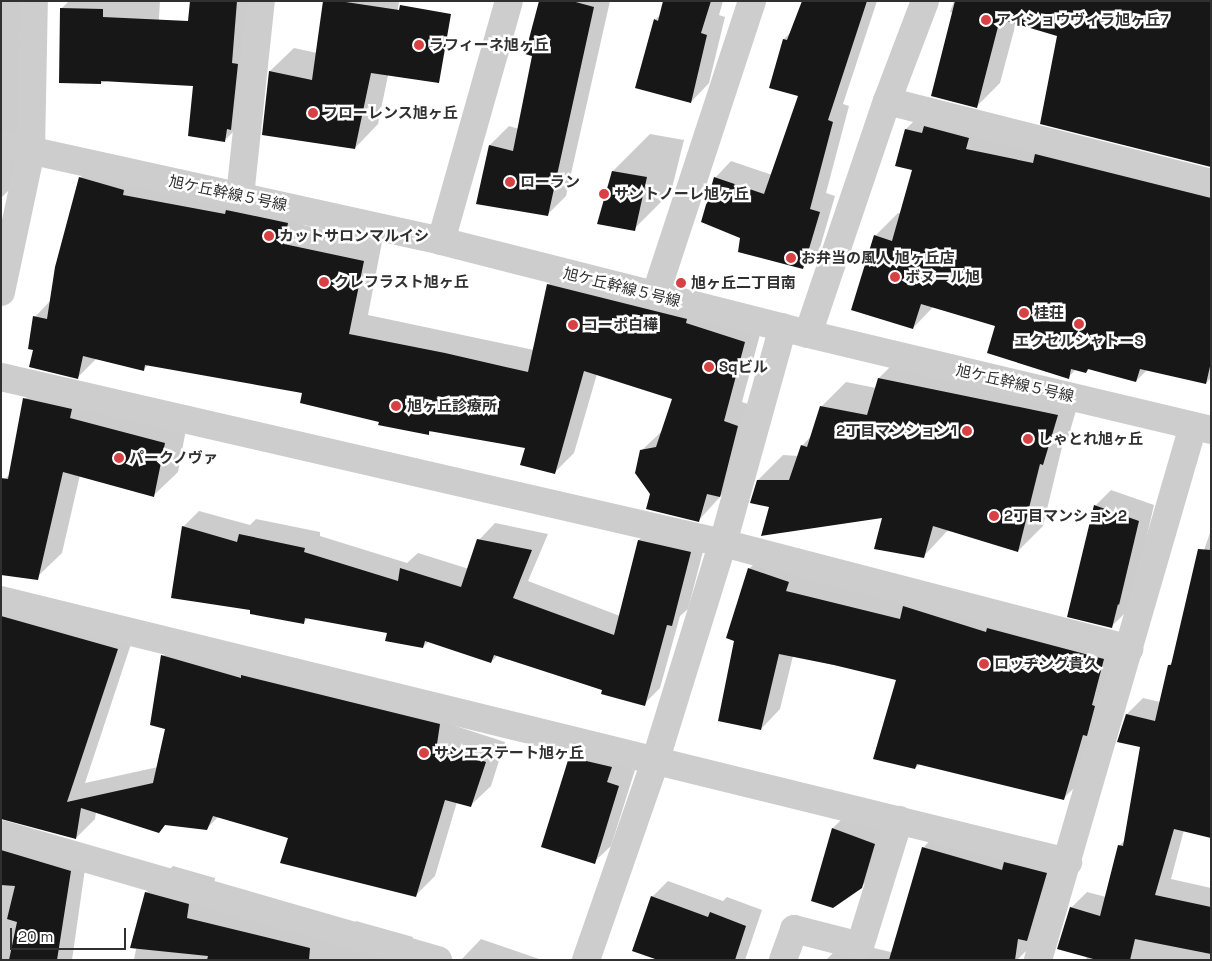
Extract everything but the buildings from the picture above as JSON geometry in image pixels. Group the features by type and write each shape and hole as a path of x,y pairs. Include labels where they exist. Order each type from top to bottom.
{"street":[{"path":"1,292 31,151 34,1"},
{"path":"240,196 262,1"},
{"path":"441,241 509,1"},
{"path":"654,296 752,1"},
{"path":"808,334 887,101 925,1"},
{"path":"887,101 1211,183"},
{"name":"旭ケ丘幹線５号線","path":"1,144 441,241 654,296 783,326 808,334 1202,428"},
{"path":"586,960 655,762 723,543 783,326"},
{"path":"1,377 723,543 1129,649"},
{"path":"1038,960 1129,649 1202,428"},
{"path":"1,600 1068,862"},
{"path":"783,960 794,929 860,946 899,820"},
{"path":"1,834 438,960"}],"place":[{"name":"アイショウヴィラ旭ヶ丘7","path":"986,20"},
{"name":"ラフィーネ旭ヶ丘","path":"419,45"},
{"name":"フローレンス旭ヶ丘","path":"313,113"},
{"name":"ローラン","path":"510,182"},
{"name":"サントノーレ旭ヶ丘","path":"604,194"},
{"name":"カットサロンマルイシ","path":"269,236"},
{"name":"お弁当の風人 旭ヶ丘店","path":"791,258"},
{"name":"ボヌール旭","path":"895,277"},
{"name":"クレフラスト旭ヶ丘","path":"324,282"},
{"name":"旭ヶ丘二丁目南","path":"681,283"},
{"name":"桂荘","path":"1024,313"},
{"name":"エクセルシャトーS","path":"1079,324"},
{"name":"コーポ白樺","path":"573,325"},
{"name":"Sqビル","path":"709,367"},
{"name":"旭ヶ丘診療所","path":"396,406"},
{"name":"2丁目マンション1","path":"967,431"},
{"name":"しゃとれ旭ヶ丘","path":"1028,439"},
{"name":"パークノヴァ","path":"119,458"},
{"name":"2丁目マンション2","path":"994,516"},
{"name":"ロッヂング貴久","path":"984,664"},
{"name":"サンエステート旭ヶ丘","path":"424,753"}]}
